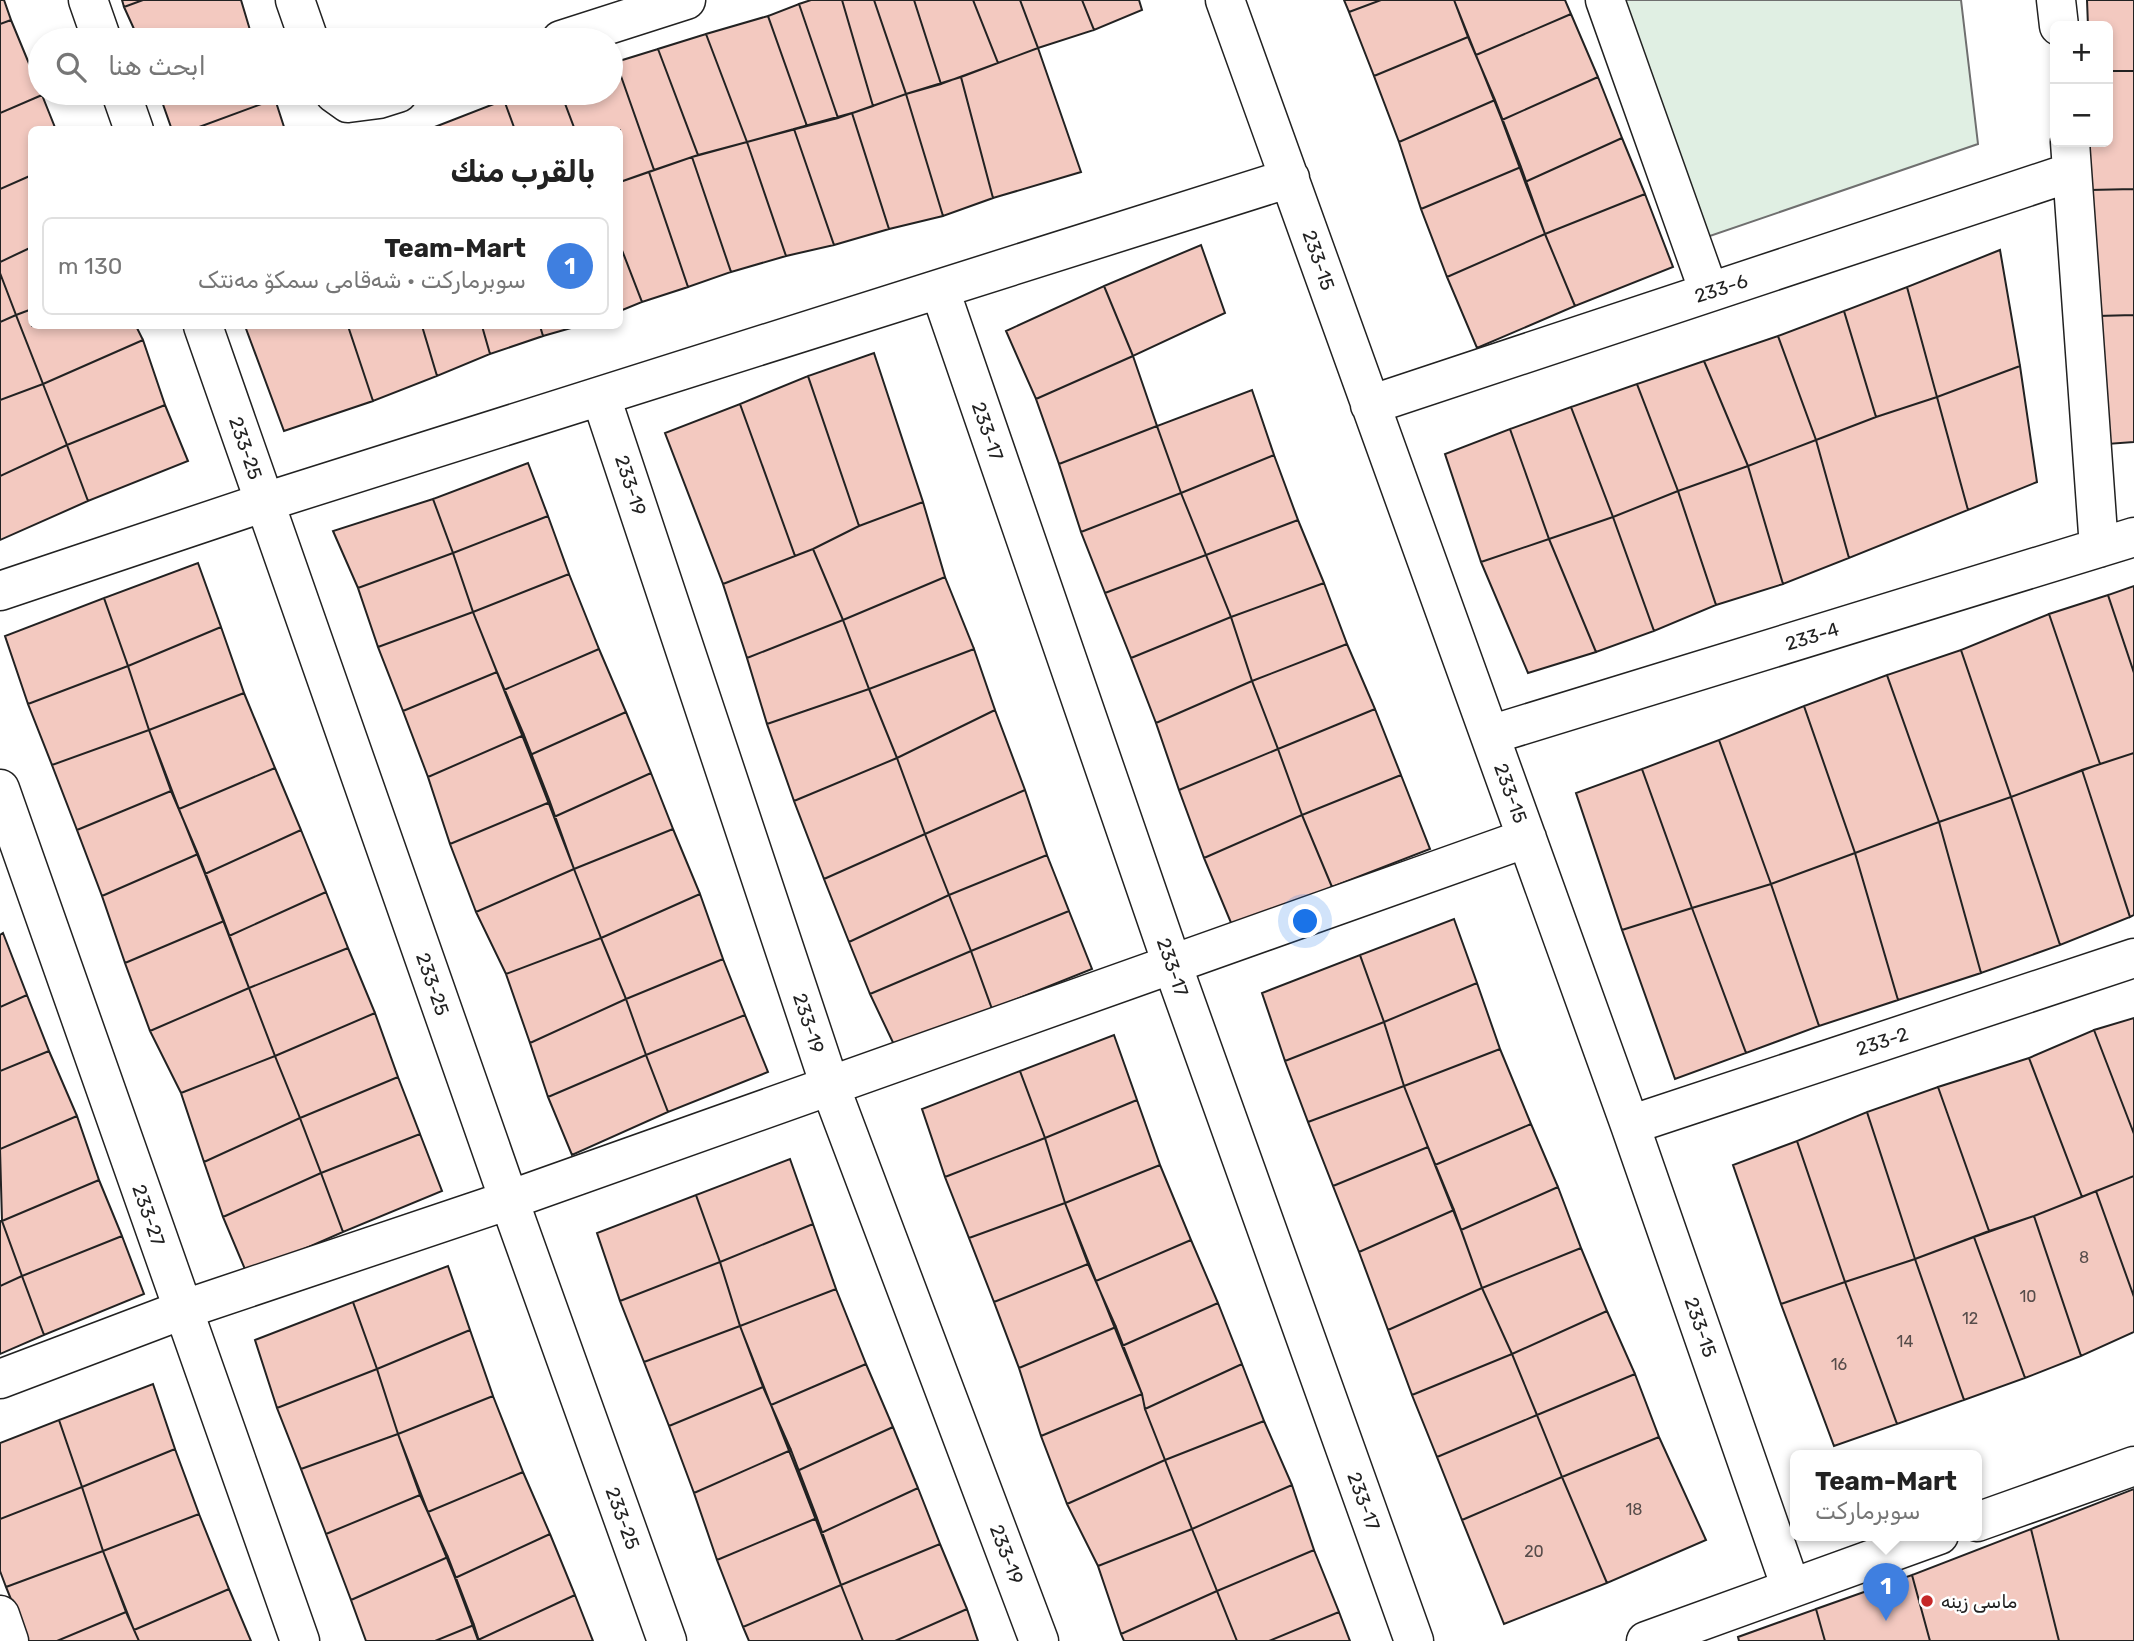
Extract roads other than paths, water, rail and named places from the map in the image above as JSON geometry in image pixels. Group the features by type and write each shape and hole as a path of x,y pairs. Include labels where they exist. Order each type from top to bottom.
{"street":[{"path":"88,0 98,28"},
{"path":"295,0 305,28"},
{"path":"598,28 685,0"},
{"name":"233-15","path":"1225,0 1630,1125 1791,1588"},
{"path":"1605,0 1709,292"},
{"path":"2056,0 2058,21"},
{"path":"125,105 133,126"},
{"path":"2071,157 2117,542"},
{"name":"233-6","path":"1370,405 1709,292 2071,157"},
{"path":"0,591 265,502 1290,178"},
{"name":"233-17","path":"940,290 1172,964 1414,1641"},
{"name":"233-25","path":"204,329 509,1200 667,1641"},
{"name":"233-19","path":"601,397 830,1086 1040,1641"},
{"name":"233-4","path":"1490,735 2117,542"},
{"name":"233-27","path":"0,789 300,1641"},
{"path":"0,1379 182,1310 509,1200 1527,838"},
{"name":"233-2","path":"1630,1125 2134,958"},
{"path":"1982,1520 2134,1466"},
{"path":"1646,1641 1922,1541"},
{"path":"0,1615 9,1641"}],"place":[{"name":"ماسی زینە","path":"1927,1601"},
{"name":"Team-Mart","path":"1886,1621"}]}
